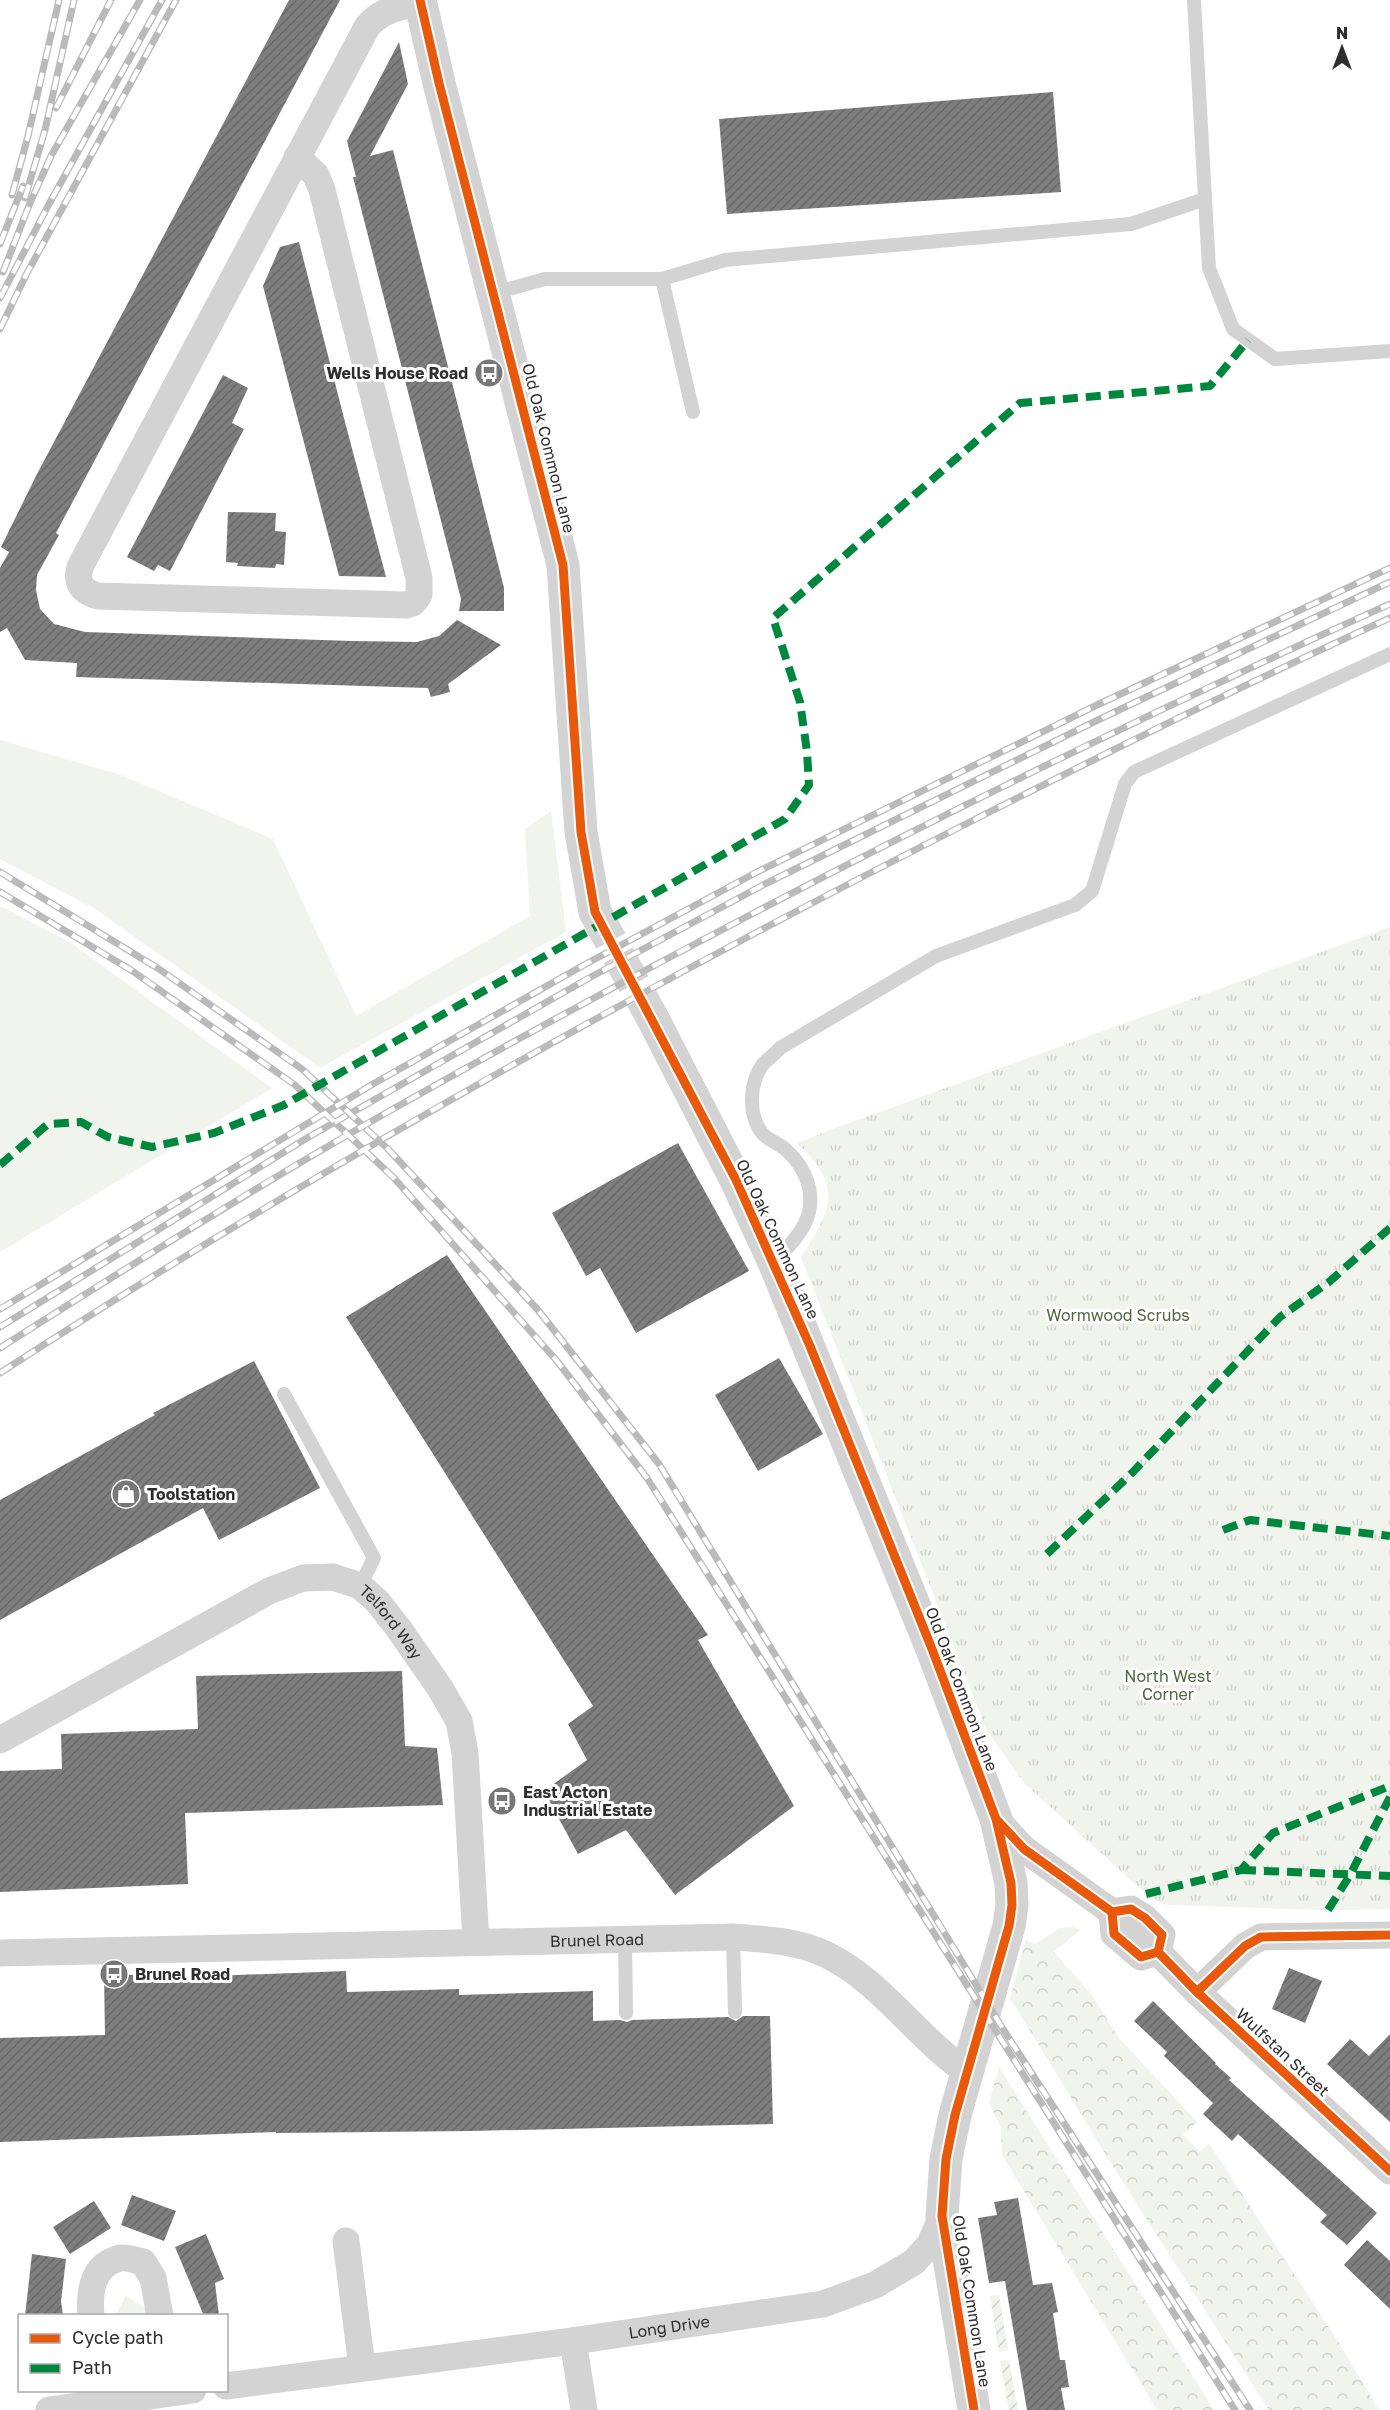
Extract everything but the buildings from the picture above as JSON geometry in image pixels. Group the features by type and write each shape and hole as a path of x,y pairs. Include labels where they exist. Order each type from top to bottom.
{"street":[{"path":"297,157 316,175 322,190 419,578 419,595 413,603 406,604 98,596 89,593 79,584 78,580 82,563 297,157 374,18 384,12 420,1"},
{"name":"Old Oak Common Lane","path":"420,1 563,565 581,832 595,912"},
{"name":"Old Oak Common Lane","path":"653,1019 736,1180 774,1262 932,1649 996,1819 1011,1883 1012,1905 1009,1926 946,2159 942,2216 974,2410"},
{"name":"Telford Way","path":"0,1740 268,1591 303,1578 333,1577 360,1586 377,1601 399,1629 440,1688 459,1721 466,1764 477,1942"},
{"name":"Wulfstan Street","path":"996,1819 1024,1849 1112,1912 1114,1934 1141,1957 1158,1952 1197,1992 1390,2171"},
{"path":"1197,1992 1245,1946 1261,1937 1390,1935"},
{"name":"Brunel Road","path":"0,1953 733,1937 791,1942 827,1954 868,1982 951,2060 968,2072"},
{"name":"Long Drive","path":"228,2386 573,2341 823,2304 875,2285 914,2262 930,2244 942,2216"},
{"path":"346,2241 362,2367"},
{"path":"91,2314 93,2281 102,2266 121,2258 143,2262 153,2278 160,2314"},
{"path":"573,2341 584,2410"},
{"path":"49,2410 97,2402 174,2396"}],"lane":[{"path":"1194,0 1209,268 1233,329 1275,359 1390,351"},
{"path":"494,293 545,279 662,279 725,260 1131,224 1205,199"},
{"path":"662,279 693,412"},
{"path":"774,1262 798,1235 806,1221 811,1204 809,1186 803,1170 785,1149 764,1135 754,1120 752,1104 756,1078 764,1064 780,1048 936,956 1075,905 1092,891 1125,784 1134,772 1390,654"},
{"path":"284,1394 374,1558 360,1586"},
{"path":"733,1937 735,2012"},
{"path":"625,1939 626,2013"}],"green space":[{"path":"0,740 118,774 273,839 356,1016 530,916 525,829 551,811 566,932 320,1068 95,909 0,859"},
{"path":"0,906 68,941 272,1088 0,1252"},
{"name":"Wormwood Scrubs","path":"1390,927 1390,1909 1328,1910 1166,1905 1146,1894 1024,1783 987,1731 801,1257 826,1212 828,1198 822,1172 797,1143"},
{"path":"1073,1927 1080,1930 1048,1957 1035,1944 1060,1928"},
{"path":"1026,1940 1035,1944 1048,1957 1054,1952 1092,1995 1119,2038 1197,2122 1183,2135 1200,2152 1209,2143 1337,2340 1379,2410 1269,2410 1117,2173 1010,1998"},
{"path":"999,2067 1214,2410 1157,2410 1002,2155 1001,2127 989,2103"},
{"path":"999,2295 1008,2350 999,2352 990,2296"},
{"path":"126,2296 147,2309 148,2314 116,2314"},
{"path":"1009,2360 1018,2410 1009,2410 1000,2361"}],"tunnel":[{"path":"595,912 653,1019"}],"railway":[{"path":"12,195 59,0"},
{"path":"25,198 45,130 74,0"},
{"path":"56,108 111,0"},
{"path":"3,272 51,156 140,0"},
{"path":"0,298 49,204 162,0"},
{"path":"0,329 27,273 176,0"},
{"path":"0,244 23,186"},
{"path":"0,1309 373,1084 584,965 757,872 1097,705 1390,568"},
{"path":"0,1327 307,1138 589,978 765,884 1102,718 1390,582"},
{"path":"0,1348 294,1166 638,974 1011,783 1390,604"},
{"path":"0,1373 233,1228 589,1022 1008,803 1225,695 1390,618"},
{"path":"0,872 159,969 302,1069 388,1149 538,1310 659,1464 1003,2029 1250,2410"},
{"path":"0,892 131,970 295,1085 394,1178 557,1361 647,1478 1235,2410"}],"marked path":[{"path":"0,1165 48,1124 81,1122 108,1137 152,1147 214,1133 284,1105 785,819 809,785 800,702 773,618 1020,403 1210,386 1248,340"},
{"path":"1047,1554 1132,1473 1280,1317 1329,1282 1390,1228"},
{"path":"1223,1530 1250,1520 1390,1536"},
{"path":"1146,1894 1241,1870 1273,1833 1390,1786"},
{"path":"1328,1910 1350,1875 1390,1797"},
{"path":"1241,1870 1390,1876"}],"cycle path":[{"path":"420,0 439,83 563,565 581,832 595,912 736,1180 810,1346 932,1649 996,1819 1011,1883 1012,1905 1009,1926 955,2115 946,2159 942,2216 974,2410"},
{"path":"998,1821 1024,1849 1112,1912 1131,1909 1145,1918 1162,1935 1158,1952"},
{"path":"1112,1912 1114,1934 1141,1957 1158,1952"},
{"path":"1197,1992 1245,1946 1261,1937 1390,1935"},
{"path":"1158,1952 1197,1992 1390,2171"}],"place":[{"name":"Wells House Road","path":"489,373"},
{"name":"Toolstation","path":"126,1494"},
{"name":"East Acton Industrial Estate","path":"502,1801"},
{"name":"Brunel Road","path":"114,1974"}],"park label":[{"name":"North West Corner","path":"1168,1685"}]}
